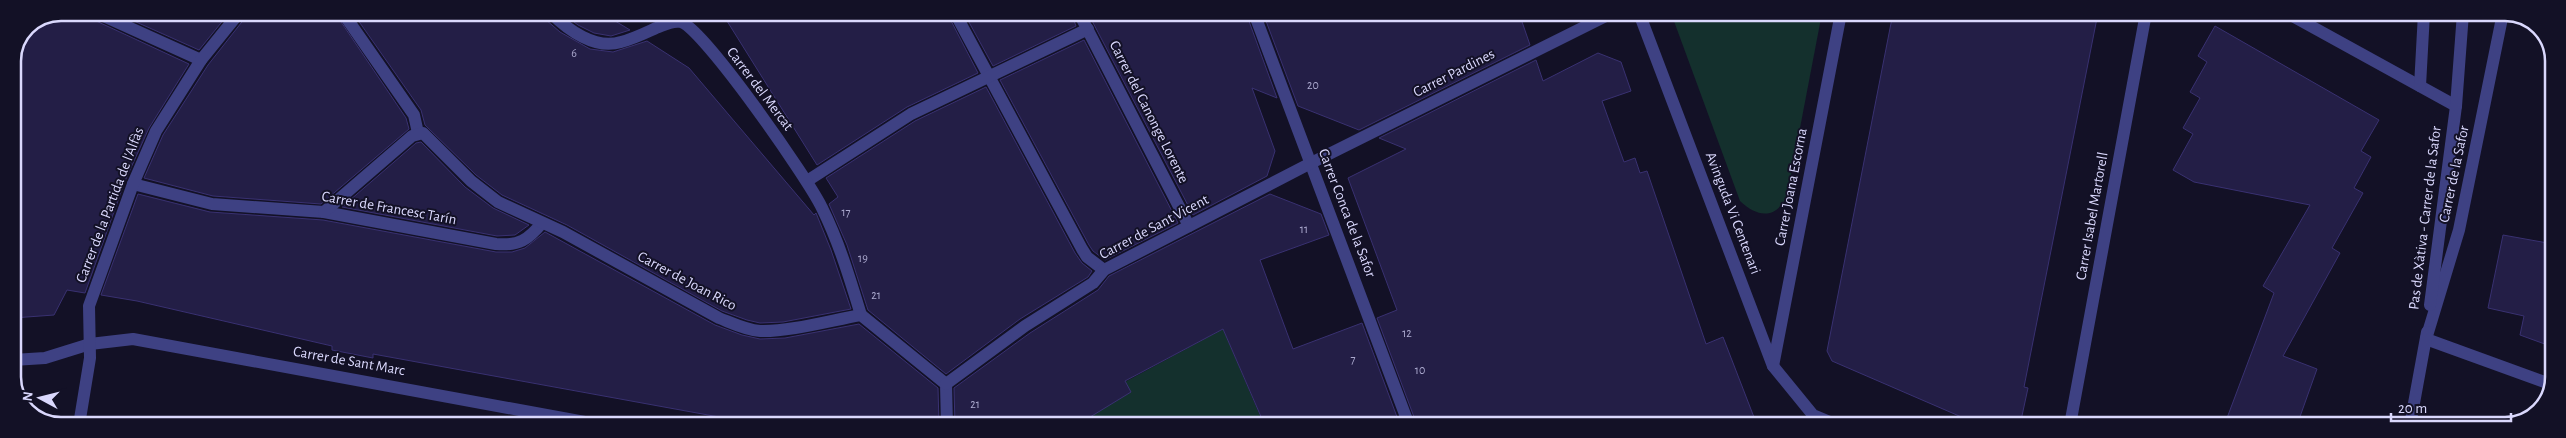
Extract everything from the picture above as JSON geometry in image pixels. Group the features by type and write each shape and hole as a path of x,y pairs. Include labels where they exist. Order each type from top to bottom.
{"street":[{"path":"117,21 202,60"},
{"name":"Carrer de la Partida de l'Alfàs","path":"80,416 90,358 89,306 133,184 156,131 202,60 232,21"},
{"path":"324,212 418,132 414,115 349,21"},
{"name":"Carrer del Mercat","path":"560,21 583,38 609,44 620,43 672,21"},
{"name":"Carrer del Mercat","path":"675,21 693,30 730,74 807,181 836,238 861,315"},
{"path":"960,21 1082,249 1087,257 1104,270"},
{"name":"Carrer del Canonge Lorente","path":"1084,21 1190,226"},
{"name":"Carrer Conca de la Safor","path":"1257,21 1407,417"},
{"name":"Carrer Pardines","path":"1311,163 1595,22"},
{"name":"Avinguda Vi Centenari","path":"1642,22 1773,366 1813,415"},
{"name":"Carrer Joana Escorna","path":"1773,366 1839,22"},
{"name":"Carrer Isabel Martorell","path":"2072,417 2144,22"},
{"path":"2303,22 2456,106"},
{"path":"2420,86 2424,22"},
{"name":"Pas de Xàtiva - Carrer de la Safor","path":"2412,417 2426,339 2456,106 2463,22"},
{"name":"Carrer de la Safor","path":"2426,339 2459,230 2501,22"},
{"path":"807,181 911,114 988,75 998,73 1088,29"},
{"name":"Carrer de Joan Rico","path":"418,132 426,136 488,195 563,232 719,318 742,328 760,331 861,315"},
{"name":"Carrer de Sant Vicent","path":"946,384 1026,326 1093,283 1104,270 1311,163"},
{"name":"Carrer de Francesc Tarín","path":"133,184 212,204 324,212 509,245 525,241 542,223"},
{"path":"861,315 946,384 947,416"},
{"name":"Carrer de Sant Marc","path":"21,359 53,357 90,344 133,339 553,416"},
{"path":"2426,339 2544,381"},
{"path":"1813,415 1817,417"}],"green space":[{"path":"1674,22 1820,22 1787,196 1777,209 1765,213 1759,213 1740,201"},
{"path":"1223,329 1260,416 1084,416 1075,411 1094,414 1130,392 1125,382"}],"building":[{"path":"61,21 96,21 189,64 149,128 125,181 85,293 67,290 54,315 21,317 22,53 28,39 46,24"},
{"path":"134,21 222,21 199,50"},
{"path":"243,21 340,21 406,118 409,129 321,204 213,196 144,178 163,135 208,65"},
{"path":"359,21 548,21 560,32 590,49 613,52 647,41 689,68 814,215 816,213 851,309 783,322 760,323 722,311 567,225 502,195 476,175 425,125 421,110"},
{"path":"573,21 616,21 630,30 611,36 594,33"},
{"path":"727,21 951,21 978,73 907,107 817,165"},
{"path":"969,21 1074,21 1076,26 993,66"},
{"path":"1092,21 1249,21 1277,98 1252,88 1275,151 1267,176 1193,215"},
{"path":"1266,21 1522,22 1530,45 1359,130 1298,106"},
{"path":"1891,22 2096,22 2024,387 2028,388 2022,417 1961,417 1832,361 1827,351"},
{"path":"2215,26 2379,120 2361,151 2371,157 2354,188 2363,193 2332,248 2340,253 2283,356 2317,369 2300,417 2227,417 2274,293 2263,286 2310,205 2194,182 2173,170 2193,134 2183,128 2200,98 2190,92 2207,62 2198,56"},
{"path":"1084,40 1178,223 1105,260 1093,251 1089,245 1000,80"},
{"path":"1598,53 1621,62 1631,91 1602,101 1624,162 1635,158 1640,173 1647,171 1706,344 1723,337 1754,417 1414,417 1377,318 1397,310 1348,178 1406,149 1379,138 1536,60 1543,81"},
{"path":"986,87 1075,253 1082,263 1092,271 1088,277 1020,319 946,374 868,310 847,245 829,204 838,197 826,178 915,121"},
{"path":"421,142 465,187 493,208 529,225 515,235 497,236 342,207 416,143"},
{"path":"138,194 210,212 323,220 496,252 512,252 525,248 545,232 715,325 742,335 760,339 785,338 859,324 938,388 939,416 715,416 373,354 373,358 332,350 332,346 137,301 101,295"},
{"path":"1270,194 1321,214 1329,235 1260,260 1293,349 1362,323 1397,417 1261,416 1223,329 1125,381 1131,392 1091,416 955,416 954,388 1030,333 1098,290 1109,276"},
{"path":"2503,235 2544,242 2544,344 2520,335 2524,316 2488,308"}]}
